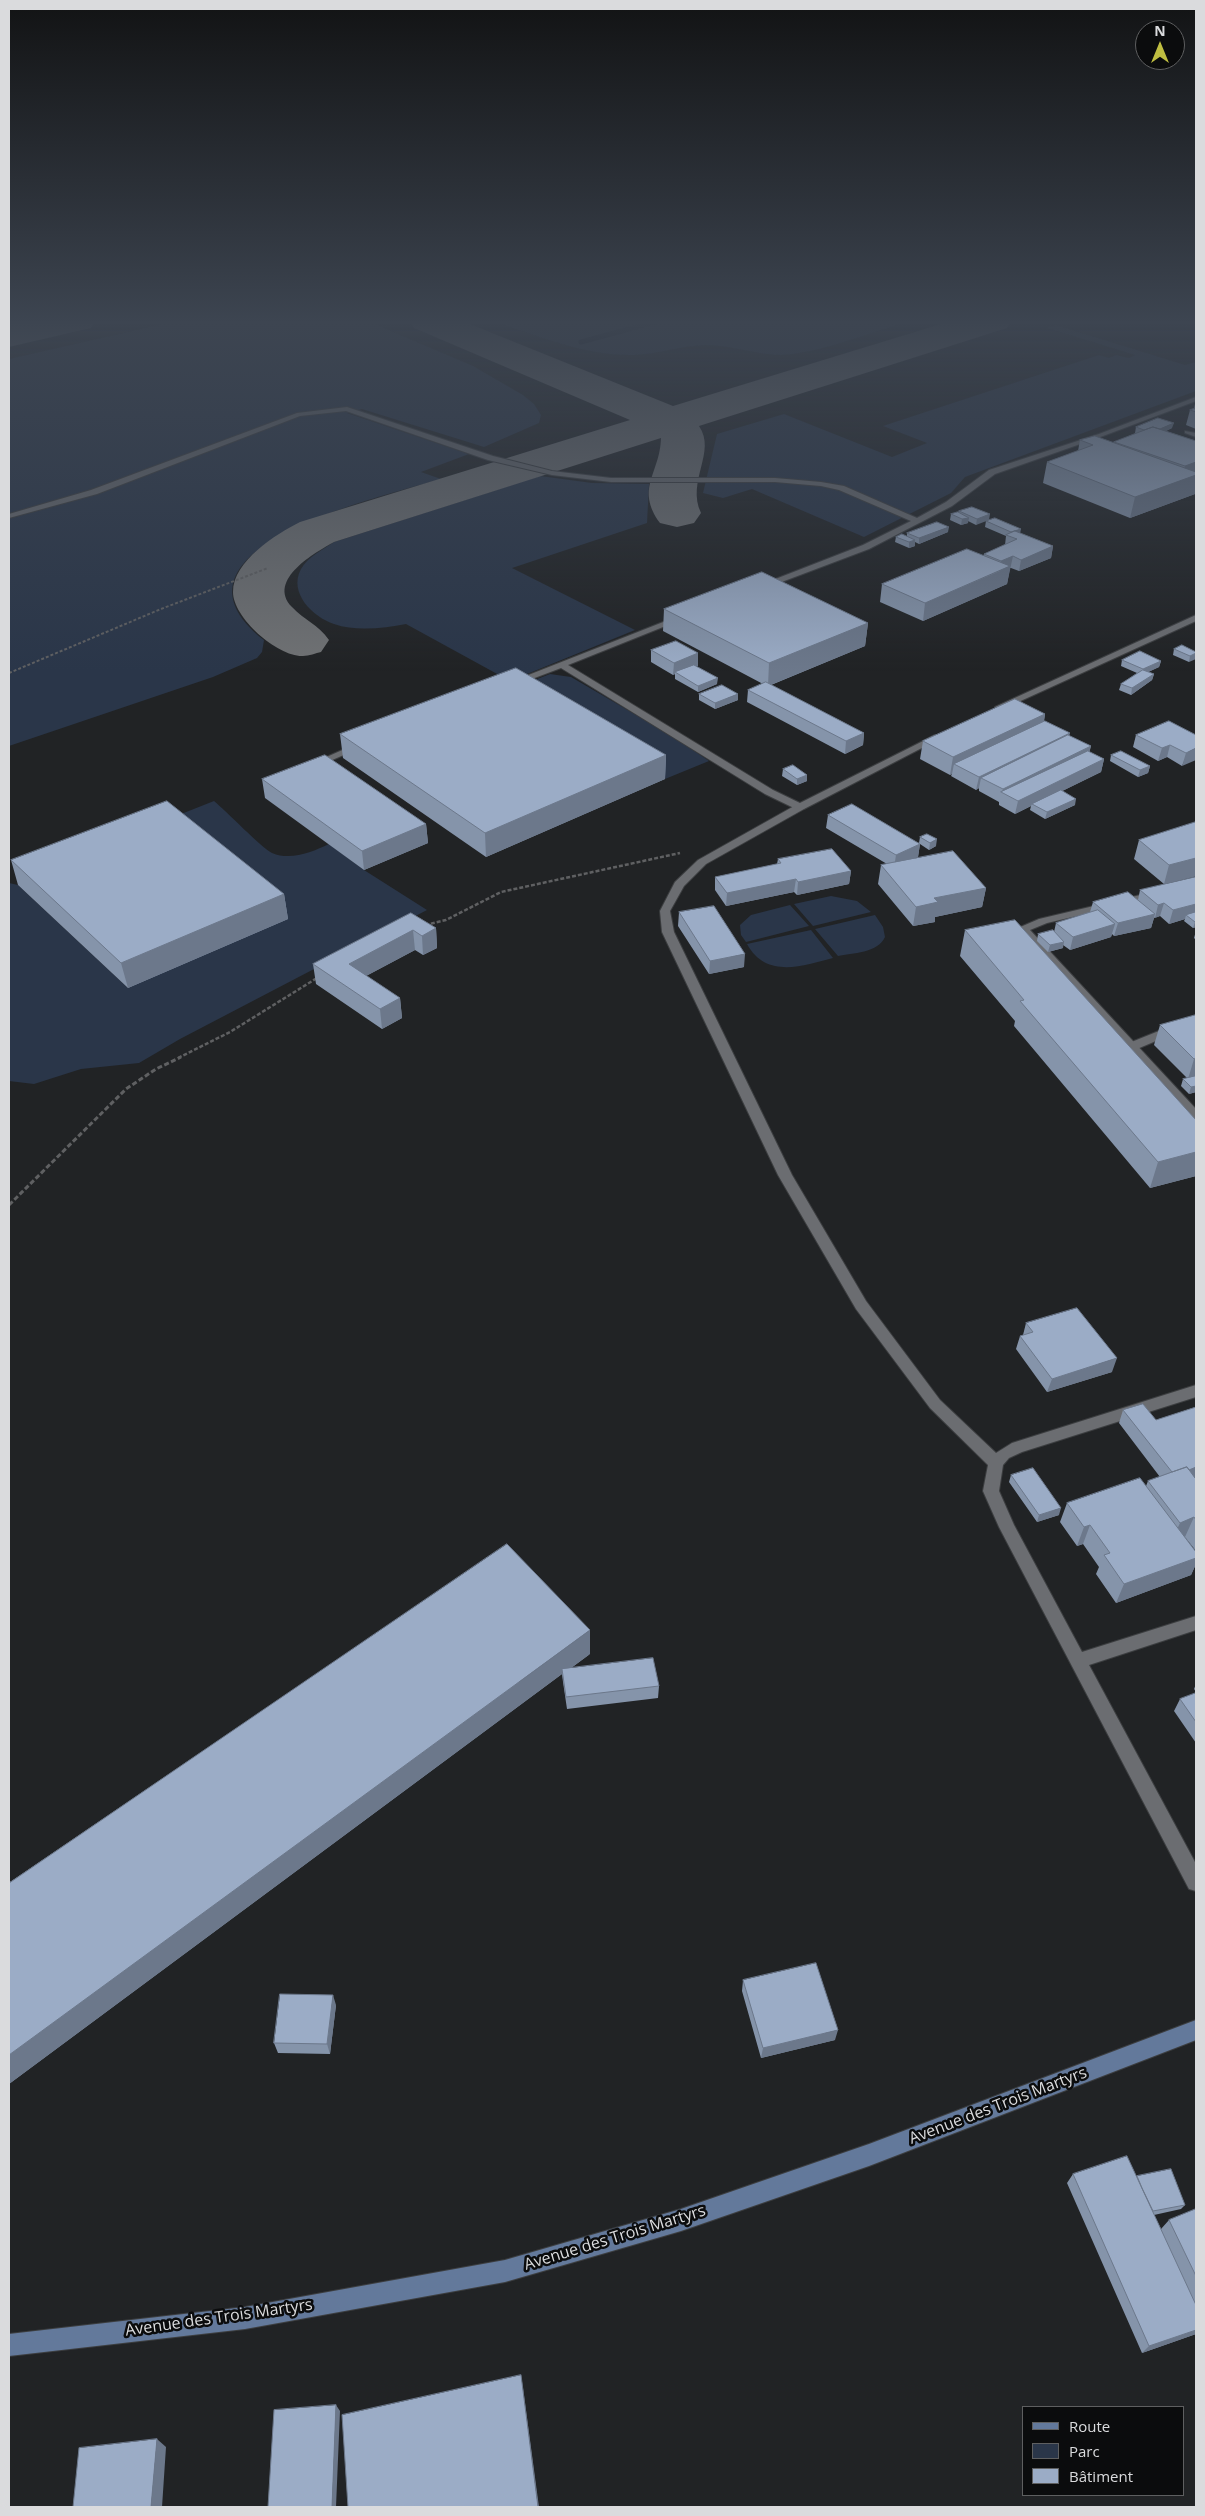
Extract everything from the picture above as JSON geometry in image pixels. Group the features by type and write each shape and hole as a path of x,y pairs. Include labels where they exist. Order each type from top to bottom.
{"main road":[{"name":"Avenue des Trois Martyrs","path":"9,2345 245,2318 505,2271 682,2220 869,2155 1196,2030"}],"street":[{"path":"9,516 94,492 237,437"},
{"path":"431,437 491,458 552,473 610,480 775,480 821,484 840,488 916,520"},
{"path":"756,590 866,547 949,504 992,472 1095,437"},
{"path":"507,686 691,614"},
{"path":"990,711 1196,618"},
{"path":"946,733 800,807 702,862 679,884 665,912 668,932 785,1174 862,1304 902,1362 935,1404 996,1463"},
{"path":"327,759 372,740"},
{"path":"1168,891 1043,921 1024,928 1025,932 1133,1046 1196,1117"},
{"path":"1133,1046 1196,1020"},
{"path":"1196,1391 1017,1448 1004,1454 996,1463 991,1491 1007,1527 1196,1882"},
{"path":"1078,1661 1196,1623"}],"lane":[{"path":"562,664 769,792 800,807"}],"path":[{"path":"9,673 161,609 268,568"},
{"path":"418,927 446,920 501,892 688,852"},
{"path":"9,1205 126,1089 156,1069 230,1032 324,974"}],"green space":[{"path":"9,437 420,437 469,454 421,472 441,479 373,498 330,513 288,531 254,553 235,578 236,607 264,640 262,652 257,658 213,677 9,746"},
{"path":"453,437 506,437 484,447"},
{"path":"716,437 843,437 892,457 927,443 913,437 1071,437 965,477 951,493 864,537 752,489 723,498 703,493"},
{"path":"540,476 592,483 649,484 647,523 512,568 635,630 510,681 406,624 361,629 326,621 311,610 300,595 298,578 301,569 311,557 334,542"},
{"path":"550,674 571,677 674,737 709,761 665,779 517,691 522,685"},
{"path":"214,801 272,853 294,856 329,844 364,870 427,910 180,1039 139,1063 81,1069 34,1084 9,1081 9,883 18,885 128,988 166,820"},
{"path":"831,896 857,901 871,912 813,926 794,904"},
{"path":"790,905 809,926 746,942 741,935 740,925 751,915"},
{"path":"875,915 883,927 885,937 877,946 864,951 838,956 815,929"},
{"path":"811,930 833,958 798,966 775,966 764,962 755,955 747,944"}],"building":[{"path":"1099,437 1196,472 1196,475 1135,497 1047,462 1093,445 1080,440"},
{"path":"1126,437 1185,437 1196,441 1196,462 1185,466 1114,442"},
{"path":"972,507 990,514 977,519 959,511"},
{"path":"958,512 969,518 962,519 951,514"},
{"path":"995,518 1021,529 1011,532 986,521"},
{"path":"937,522 949,527 919,538 907,533"},
{"path":"1015,531 1053,546 1021,560 1013,556 1001,561 984,554 1017,539 1006,535"},
{"path":"902,534 915,540 909,542 896,537"},
{"path":"967,549 1010,566 925,603 882,584"},
{"path":"762,572 868,623 769,663 664,609"},
{"path":"676,641 698,653 674,663 651,650"},
{"path":"1182,645 1196,653 1190,656 1174,649"},
{"path":"1140,651 1161,661 1143,669 1122,660"},
{"path":"694,665 718,678 698,686 675,672"},
{"path":"516,668 666,755 485,833 340,734"},
{"path":"1143,670 1154,674 1132,688 1121,684"},
{"path":"766,682 864,733 846,741 748,690"},
{"path":"722,685 738,694 715,703 699,694"},
{"path":"1015,699 1045,714 953,757 923,741"},
{"path":"1045,721 1070,733 979,777 954,764"},
{"path":"1169,721 1196,735 1196,748 1186,753 1170,745 1162,748 1136,735"},
{"path":"1068,735 1091,746 1003,789 981,778"},
{"path":"1088,751 1104,759 1018,801 1001,792"},
{"path":"1121,751 1150,766 1140,770 1111,755"},
{"path":"325,755 426,824 362,851 262,779"},
{"path":"793,765 807,775 797,779 783,769"},
{"path":"1061,790 1076,799 1047,812 1032,804"},
{"path":"167,801 284,894 121,963 11,860"},
{"path":"852,804 920,844 896,855 828,815"},
{"path":"1196,822 1196,858 1169,865 1139,840"},
{"path":"927,834 937,839 930,843 920,837"},
{"path":"832,849 851,871 798,882 796,879 727,893 715,877 781,863 778,859"},
{"path":"953,851 986,888 934,898 938,902 916,907 881,865"},
{"path":"1196,877 1196,904 1173,910 1164,903 1158,905 1140,890"},
{"path":"1128,892 1155,914 1118,923 1093,902"},
{"path":"714,906 745,954 710,961 679,912"},
{"path":"1098,910 1115,924 1073,937 1056,923"},
{"path":"1196,912 1195,922 1186,915"},
{"path":"411,913 436,928 422,936 413,930 349,964 400,998 380,1009 313,964"},
{"path":"1015,920 1196,1120 1196,1152 1158,1162 1020,1001 1024,1000 965,930"},
{"path":"1053,930 1064,942 1050,945 1038,934"},
{"path":"1196,1015 1196,1058 1194,1059 1160,1025"},
{"path":"1196,1076 1196,1086 1191,1087 1183,1079"},
{"path":"1077,1308 1117,1358 1052,1379 1020,1336 1033,1332 1026,1323"},
{"path":"1143,1404 1156,1420 1196,1407 1196,1467 1189,1470 1187,1467 1172,1472 1123,1410"},
{"path":"1187,1467 1196,1478 1196,1520 1194,1517 1180,1523 1148,1481"},
{"path":"1033,1468 1061,1508 1039,1515 1011,1475"},
{"path":"1140,1478 1196,1552 1196,1558 1124,1584 1104,1555 1110,1553 1090,1525 1084,1527 1067,1503"},
{"path":"507,1544 590,1630 9,2055 9,1880 10,1882"},
{"path":"653,1658 659,1686 566,1697 562,1669"},
{"path":"1196,1693 1196,1722 1180,1699"},
{"path":"816,1963 838,2030 763,2048 743,1980"},
{"path":"280,1994 333,1995 327,2044 274,2043"},
{"path":"1127,2156 1196,2305 1196,2330 1149,2346 1073,2174"},
{"path":"1171,2169 1185,2205 1153,2211 1137,2176"},
{"path":"1196,2209 1196,2276 1169,2220"},
{"path":"521,2375 538,2507 348,2507 342,2415"},
{"path":"336,2405 332,2507 268,2507 274,2410"},
{"path":"157,2439 151,2507 73,2507 79,2448"}],"taxiway":[{"path":"302,640 273,619 263,605 259,592 262,579 269,567 279,556 292,547 317,532 619,437"},
{"path":"677,513 673,503 672,492 683,448 682,437"}]}
